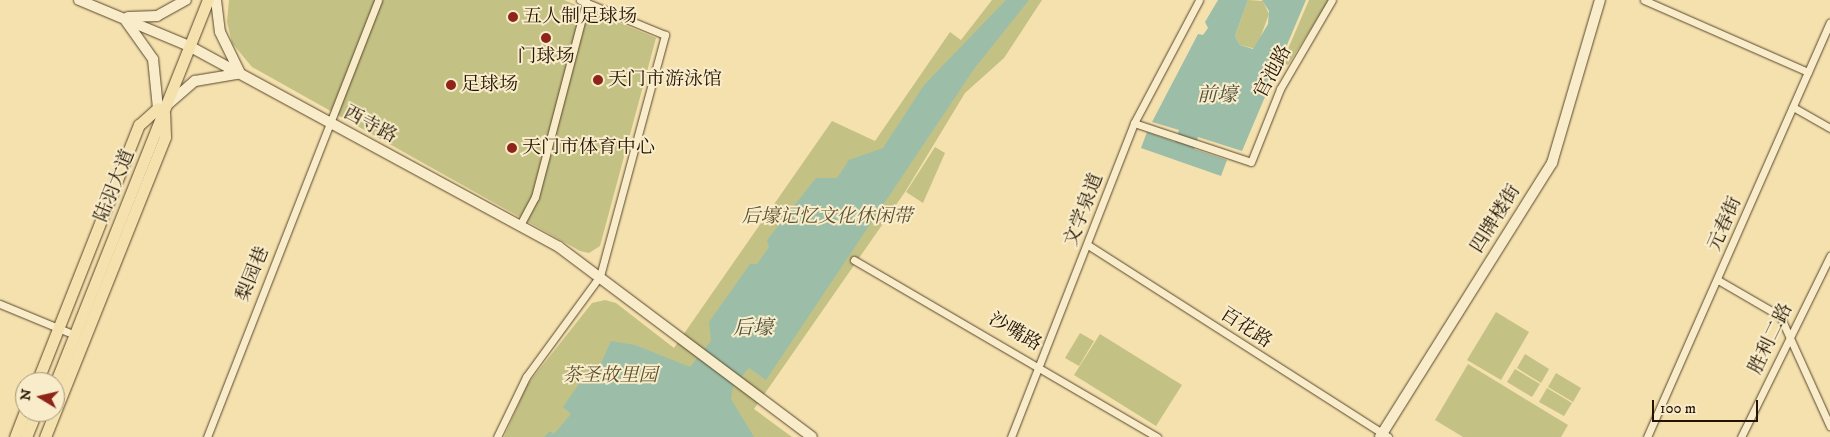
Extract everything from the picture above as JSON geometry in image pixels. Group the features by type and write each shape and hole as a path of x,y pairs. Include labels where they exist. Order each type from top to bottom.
{"main road":[{"name":"陆羽大道","path":"187,45 201,0"},
{"name":"陆羽大道","path":"60,372 161,109 208,0"},
{"name":"陆羽大道","path":"51,372 63,330 161,109"},
{"path":"45,437 165,137 161,109"},
{"path":"41,372 63,330"},
{"path":"14,437 20,422"},
{"path":"26,437 32,422"},
{"path":"34,437 40,422"}],"street":[{"name":"西寺路","path":"79,0 187,45 520,225 600,276 812,437"},
{"path":"122,17 157,16 186,0"},
{"path":"161,109 195,81 241,74 220,32 216,0"},
{"name":"梨园巷","path":"206,437 378,0"},
{"name":"文学泉道","path":"1011,437 1088,245 1134,123 1199,0"},
{"name":"官池路","path":"1134,123 1251,162 1280,89 1332,0"},
{"name":"四牌楼街","path":"1383,436 1552,162 1600,0"},
{"path":"1644,0 1808,72"},
{"path":"497,437 526,377 600,276 665,35 583,1 535,197 520,225"},
{"path":"122,17 138,33 153,59 161,109"},
{"name":"元春街","path":"1646,437 1718,280 1830,23"},
{"path":"1793,107 1830,128"},
{"name":"百花路","path":"1088,245 1383,436"},
{"name":"胜利二路","path":"1741,437 1830,256"},
{"name":"沙嘴路","path":"854,260 1040,366 1157,437"},
{"path":"1718,280 1771,307 1791,336 1830,426"},
{"path":"0,304 63,330"}],"green space":[{"name":"天门市体育中心","path":"229,0 564,0 656,38 600,246 589,253 580,251 252,67 232,43 227,22"},
{"name":"茶圣故里园","path":"992,0 1042,0 1004,58 965,93 905,192 754,409 792,437 504,437 527,385 592,303 605,300 616,303 674,348 832,121 875,141 950,32 961,40"},
{"path":"1248,0 1263,1 1269,14 1256,49 1240,45 1235,36"},
{"path":"1309,0 1329,0 1288,65 1282,63"},
{"path":"935,147 945,153 923,203 906,192"},
{"path":"1496,312 1529,332 1501,380 1467,360"},
{"path":"1080,333 1094,341 1079,366 1065,358"},
{"path":"1100,334 1182,385 1156,426 1074,375"},
{"path":"1525,354 1549,369 1541,383 1517,368"},
{"path":"1468,364 1568,425 1561,437 1463,437 1435,420"},
{"path":"1515,369 1540,384 1532,397 1507,382"},
{"path":"1556,373 1581,388 1573,402 1548,387"},
{"path":"1547,388 1572,403 1564,416 1539,402"}],"water":[{"name":"后壕","path":"1006,0 1029,0 974,69 766,380 749,368 733,386 731,399 754,437 544,437 550,431 554,434 571,414 563,407 592,365 599,368 611,341 635,345 690,367 711,341 709,322 750,264 757,264 769,247 767,240 816,178 837,178 849,160 883,148 924,85"},
{"name":"前壕","path":"1218,0 1248,0 1235,36 1240,45 1253,49 1268,24 1269,11 1262,0 1306,0 1242,151 1198,137 1194,149 1227,160 1221,176 1141,148 1147,132 1175,142 1179,130 1152,122 1198,34 1203,35 1208,28 1205,22"}],"place":[{"name":"五人制足球场","path":"513,17"},
{"name":"门球场","path":"546,38"},
{"name":"天门市游泳馆","path":"598,80"},
{"name":"足球场","path":"451,85"},
{"name":"天门市体育中心","path":"512,148"}],"park label":[{"name":"后壕记忆文化休闲带","path":"827,217"}]}
